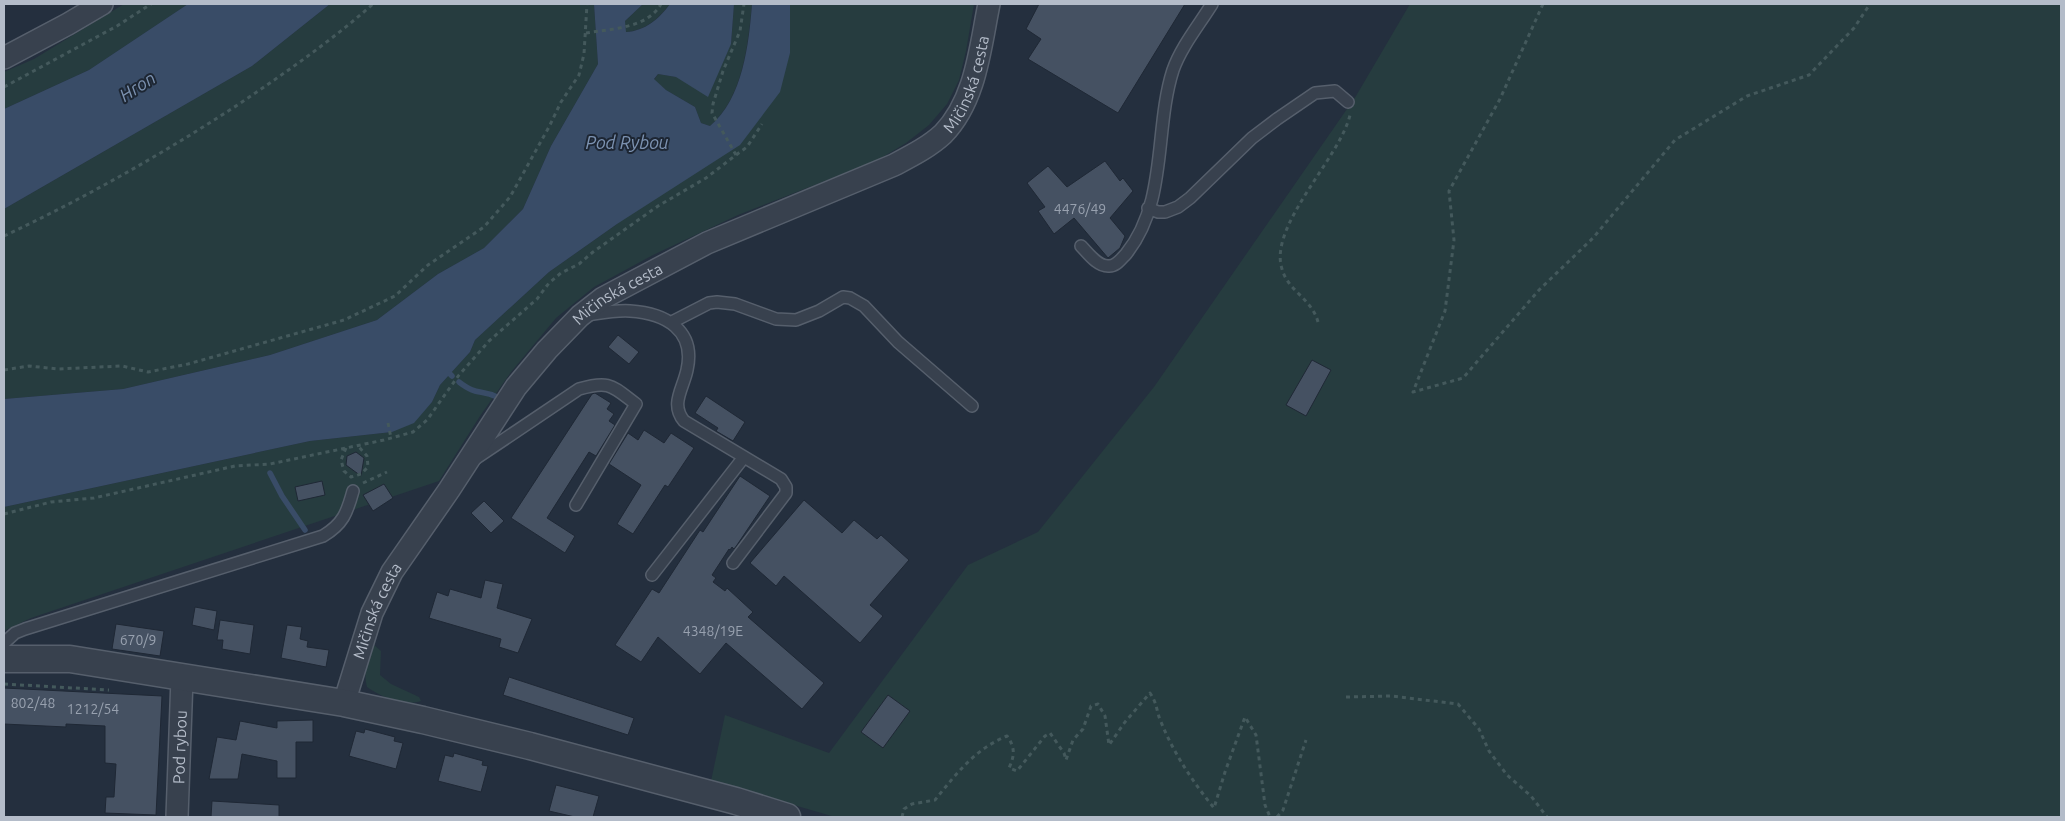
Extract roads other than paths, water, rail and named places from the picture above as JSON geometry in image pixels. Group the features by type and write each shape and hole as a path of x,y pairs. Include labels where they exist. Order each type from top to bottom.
{"street":[{"path":"4,58 102,4"},
{"name":"Mičinská cesta","path":"344,703 372,613 392,572 465,466 516,387 547,350 580,316 603,298 707,243 870,175 920,151 943,134 961,110 972,82 988,4"},
{"path":"4,659 70,658 182,678 344,703 423,720 641,781 787,817"},
{"name":"Pod rybou","path":"177,817 182,678"}],"lane":[{"path":"1081,246 1098,263 1109,267 1118,263 1129,250 1154,190 1169,87 1174,69 1212,4"},
{"path":"1148,208 1158,212 1165,212 1178,207 1190,198 1252,138 1315,93 1335,91 1348,102"},
{"path":"672,322 709,303 717,302 735,304 776,319 796,320 819,311 843,297 850,298 864,306 898,342 972,406"},
{"path":"580,316 629,311 648,313 672,322 684,338 689,360 676,404 678,414 684,421 781,479 786,487 786,493 733,563"},
{"path":"465,466 579,389 596,384 611,385 636,404 576,505"},
{"path":"652,575 744,457"},
{"path":"4,643 15,633 25,629 323,536 334,529 346,515 353,491"}],"water":[{"name":"Hron","path":"188,4 330,4 252,66 4,209 4,109 89,70"},
{"name":"Pod Rybou","path":"594,4 643,4 625,21 626,32 645,27 661,15 670,4 734,4 731,44 708,97 676,77 658,74 654,79 666,90 695,107 701,123 710,126 721,115 737,86 746,53 752,4 790,4 790,53 780,92 740,145 617,224 549,272 475,340 470,352 440,385 432,402 414,423 392,432 310,441 4,507 4,399 123,389 270,355 377,320 438,274 484,248 523,209 551,146 598,64"}],"waterway":[{"path":"459,382 474,391 497,397"},
{"path":"270,473 282,496 305,530"}]}
